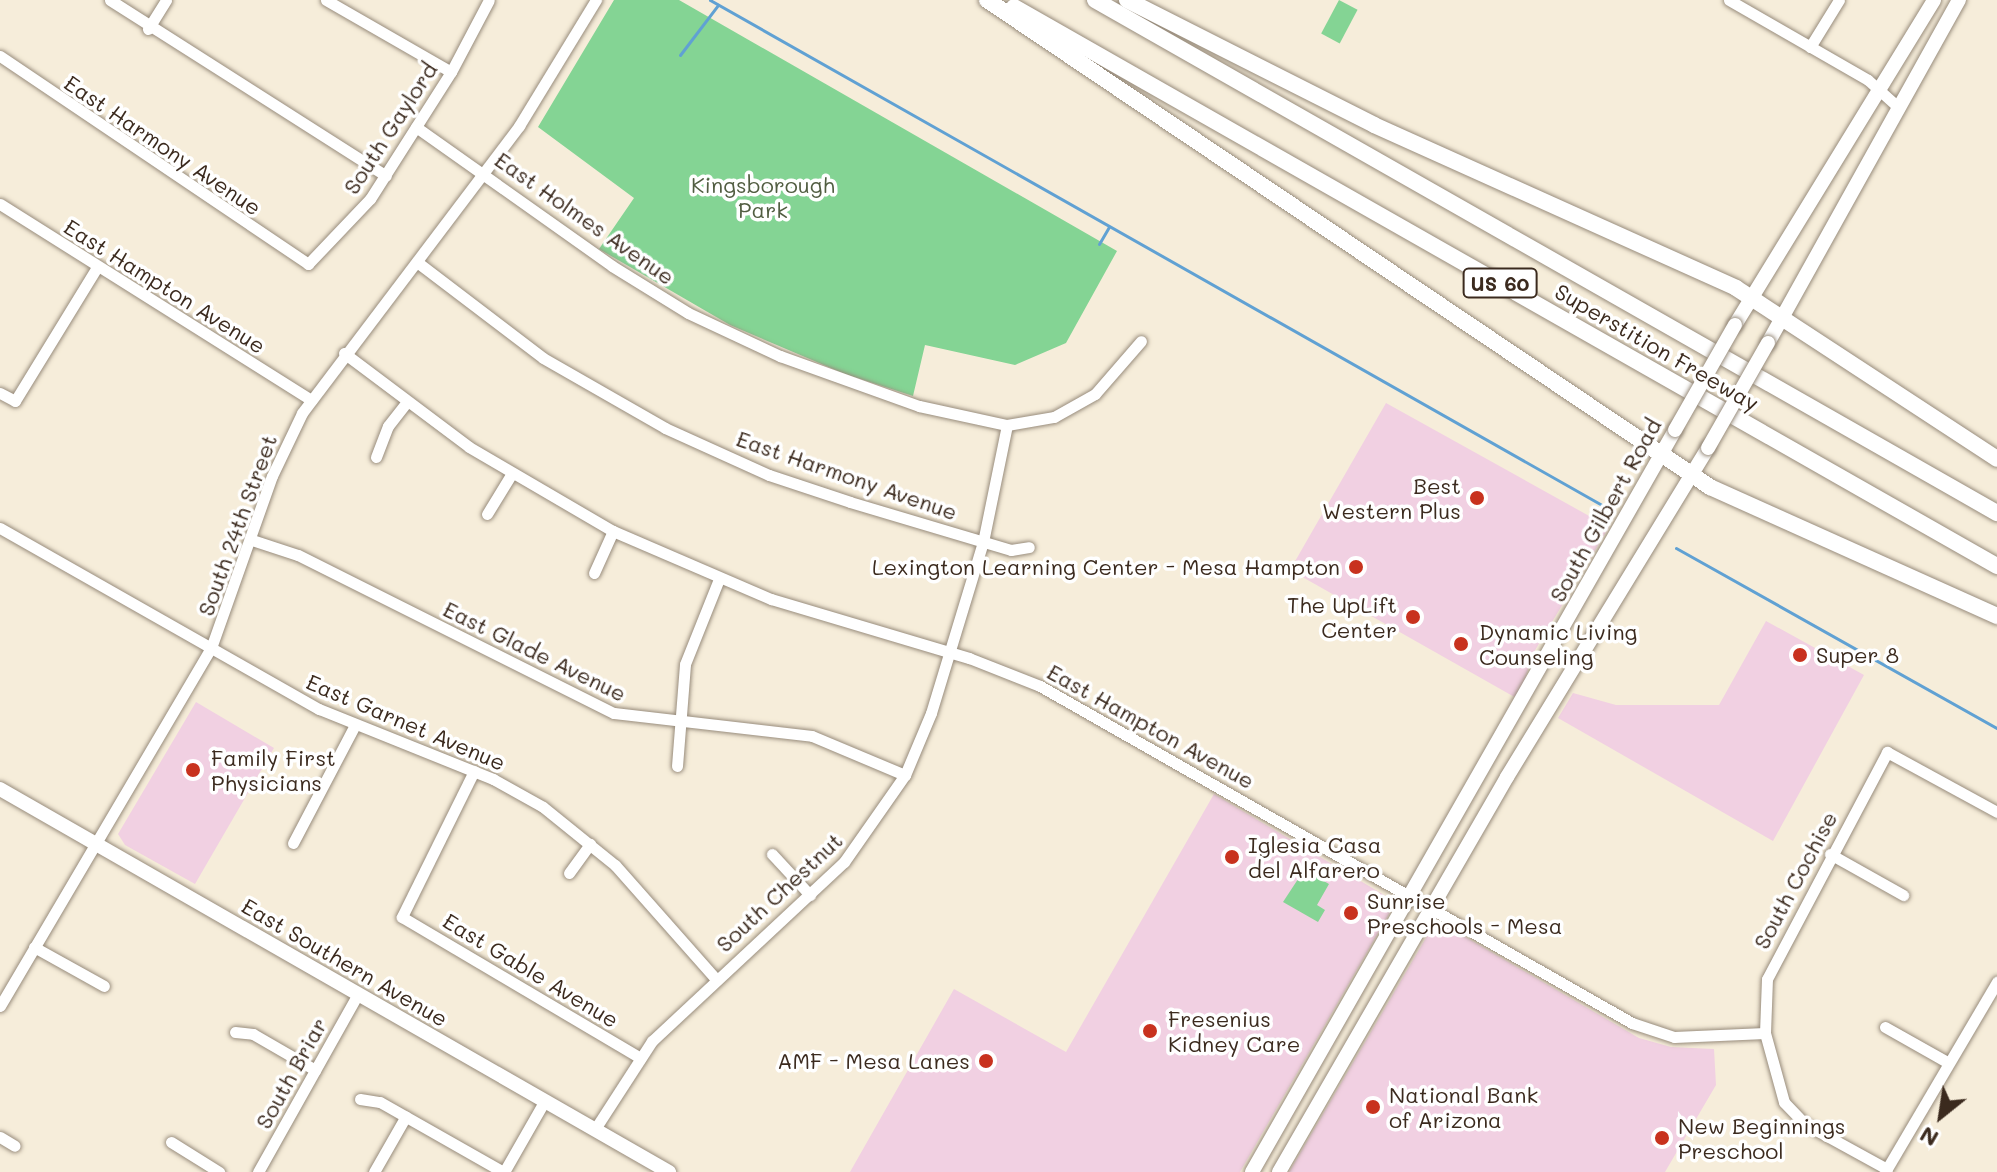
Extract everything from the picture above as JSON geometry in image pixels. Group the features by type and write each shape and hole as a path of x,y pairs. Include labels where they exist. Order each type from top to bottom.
{"highway":[{"path":"987,0 1691,475 1997,616"},
{"name":"Superstition Freeway","path":"1002,0 1997,566"},
{"name":"Superstition Freeway","path":"1095,0 1997,513"},
{"path":"1127,0 1298,89 1752,297 1997,459"}],"main road":[{"name":"South Gilbert Road","path":"1252,1172 1412,898 1735,325 1934,0"},
{"path":"1279,1172 1431,909 1708,448 1959,0"},
{"name":"East Southern Avenue","path":"0,789 669,1172"}],"street":[{"path":"110,0 148,29 386,176"},
{"path":"148,29 166,0"},
{"path":"326,0 451,72"},
{"name":"South Gaylord","path":"308,264 354,220 386,176 451,72 489,0"},
{"name":"South 24th Street","path":"0,1006 93,843 211,648 279,460 311,400 344,353 486,172 596,0"},
{"path":"1729,0 1868,80 1878,94 1898,107"},
{"path":"1810,47 1839,0"},
{"name":"East Harmony Avenue","path":"0,56 308,264"},
{"path":"1868,80 1887,80 1907,90"},
{"name":"East Holmes Avenue","path":"416,127 486,172 612,266 737,338 919,406 1007,425"},
{"name":"East Hampton Avenue","path":"0,204 96,269 311,400"},
{"name":"East Harmony Avenue","path":"417,262 543,358 665,428 769,475 1011,550 1029,547"},
{"path":"0,393 15,401 96,269"},
{"path":"1007,425 1054,417 1095,394 1141,341"},
{"name":"East Hampton Avenue","path":"344,353 407,402 512,473 613,531 719,579 820,616 949,653 1052,692 1650,1031 1694,1038 1765,1033"},
{"path":"376,457 388,426 407,402"},
{"name":"South Chestnut","path":"595,1129 640,1058 715,978 844,862 905,775 949,653 983,542 1007,425"},
{"path":"487,514 512,473"},
{"name":"East Garnet Avenue","path":"0,528 211,648 355,725 474,771 543,807 590,844 641,891 715,978"},
{"path":"594,573 613,531"},
{"name":"East Glade Avenue","path":"252,540 298,555 614,713 679,725 812,736 905,775"},
{"path":"677,766 685,664 719,579"},
{"path":"293,843 355,725"},
{"name":"South Cochise","path":"1765,1033 1767,979 1830,854 1887,752 1997,812"},
{"name":"East Gable Avenue","path":"474,771 402,917 640,1058"},
{"path":"569,873 590,844"},
{"path":"772,854 810,895"},
{"path":"1830,854 1903,895"},
{"path":"34,947 104,986"},
{"path":"1765,1033 1777,1084 1798,1117 1886,1171 1997,982"},
{"name":"South Briar","path":"258,1172 358,994"},
{"path":"1885,1027 1949,1063"},
{"path":"235,1032 253,1034 315,1070"},
{"path":"360,1099 380,1102 504,1172 545,1100"},
{"path":"374,1172 406,1116"},
{"path":"0,1137 15,1146"},
{"path":"171,1142 219,1172"}],"shaded area":[{"path":"1386,403 1609,527 1534,652 1518,699 1290,570"},
{"path":"1766,621 1864,675 1773,841 1558,718 1573,693 1616,705 1719,705"},
{"path":"196,702 274,748 195,884 125,845 118,834"},
{"path":"1214,794 1396,902 1240,1172 850,1172 954,989 1066,1052"},
{"path":"1434,924 1443,924 1639,1038 1671,1047 1714,1049 1716,1085 1665,1172 1289,1172"}],"green space":[{"name":"Kingsborough Park","path":"614,0 679,0 1117,251 1066,343 1015,365 925,345 913,396 845,374 730,325 599,249 634,198 538,127"},
{"path":"1339,0 1358,10 1340,43 1321,34"},
{"path":"1304,870 1329,884 1317,905 1325,910 1318,922 1283,902"}],"waterway":[{"path":"710,0 1607,508"},
{"path":"680,55 718,5"},
{"path":"1099,244 1109,227"},
{"path":"1676,548 1997,728"}],"place":[{"name":"Best Western Plus","path":"1477,498"},
{"name":"Lexington Learning Center - Mesa Hampton","path":"1356,567"},
{"name":"The UpLift Center","path":"1413,617"},
{"name":"Dynamic Living Counseling","path":"1461,644"},
{"name":"Super 8","path":"1800,655"},
{"name":"Family First Physicians","path":"193,770"},
{"name":"Iglesia Casa del Alfarero","path":"1232,857"},
{"name":"Sunrise Preschools - Mesa","path":"1351,913"},
{"name":"Fresenius Kidney Care","path":"1150,1031"},
{"name":"AMF - Mesa Lanes","path":"986,1061"},
{"name":"National Bank of Arizona","path":"1373,1107"},
{"name":"New Beginnings Preschool","path":"1662,1138"}]}
